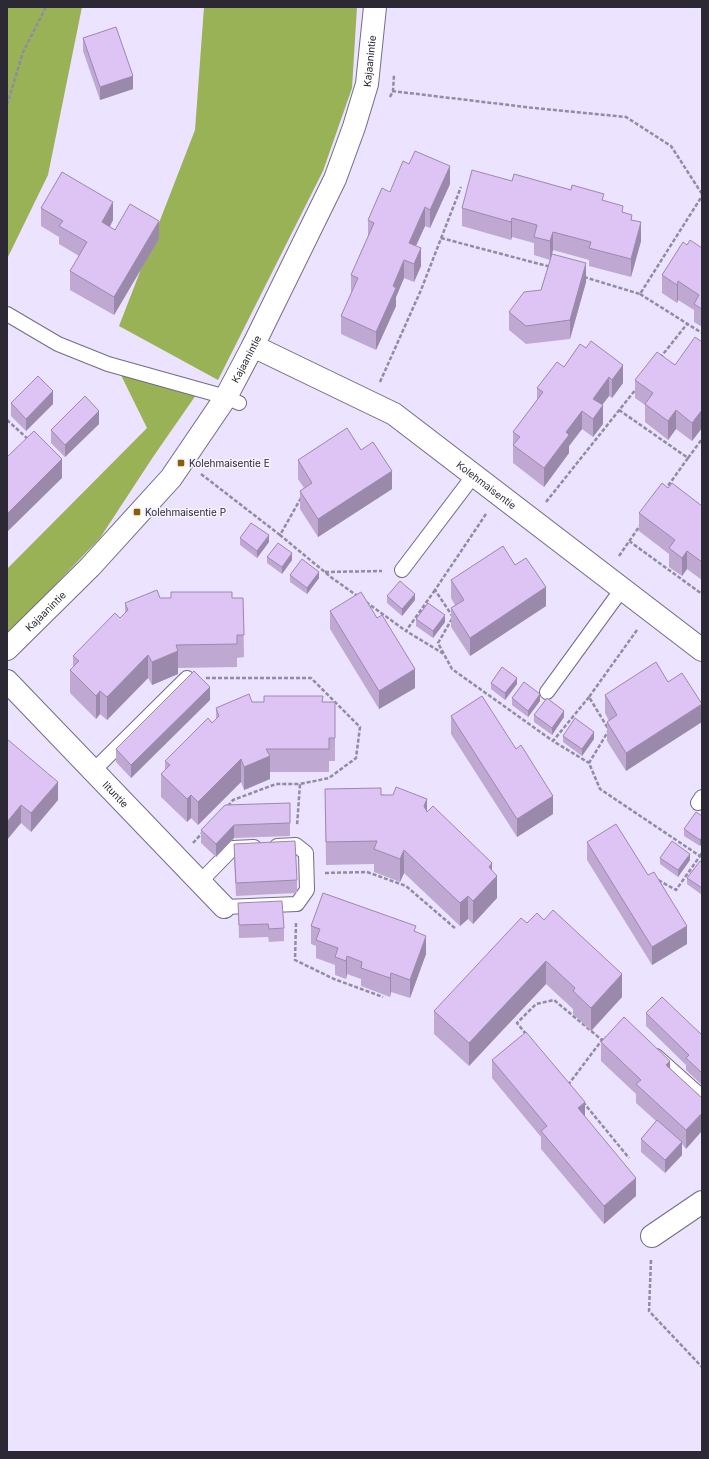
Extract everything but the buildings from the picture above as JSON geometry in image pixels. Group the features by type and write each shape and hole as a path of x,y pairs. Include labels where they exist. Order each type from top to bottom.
{"street":[{"name":"Kajaanintie","path":"7,649 90,567 171,478 233,400 254,346 335,180 354,127 367,84 375,7"},
{"name":"Kolehmaisentie","path":"254,346 394,414 702,650"},
{"name":"Iituntie","path":"7,682 224,907"},
{"path":"652,1236 702,1202"}],"lane":[{"path":"7,314 58,344 108,364 233,400"},
{"path":"402,570 474,475"},
{"path":"547,692 622,589"},
{"path":"93,771 187,678"},
{"path":"200,882 233,848 296,845 306,853 307,890 296,904 224,907"},
{"path":"645,1046 702,1097"}],"path":[{"path":"7,105 23,52 46,7"},
{"path":"367,84 393,91 534,108 626,117 671,146 702,195 640,294"},
{"path":"370,403 421,290 461,186"},
{"path":"441,238 554,268"},
{"path":"582,276 640,294 702,333"},
{"path":"658,361 687,324"},
{"path":"532,520 639,386"},
{"path":"619,410 688,458"},
{"path":"7,420 32,443"},
{"path":"660,496 702,439"},
{"path":"197,470 280,535 324,572 406,631 444,654"},
{"path":"280,535 302,497"},
{"path":"406,631 489,510"},
{"path":"605,576 642,522"},
{"path":"629,541 702,594"},
{"path":"324,572 402,570"},
{"path":"435,590 453,617 438,643 452,669 553,741 589,763 600,789 701,857"},
{"path":"553,741 589,697 641,626"},
{"path":"187,678 311,678 360,727 356,758 329,778 300,784 276,784 233,800 223,811"},
{"path":"589,697 609,730 589,763"},
{"path":"296,845 300,784"},
{"path":"178,859 203,832"},
{"path":"655,879 676,890 701,857 702,853"},
{"path":"307,874 367,872 406,886 456,929"},
{"path":"296,904 295,960 334,979 383,997"},
{"path":"531,1040 517,1023 536,1004 554,1000 602,1040"},
{"path":"564,1079 568,1085 602,1040 607,1036"},
{"path":"579,1097 629,1158"},
{"path":"652,1236 649,1311 702,1367"}],"green space":[{"path":"7,7 82,7 48,175 7,259"},
{"path":"204,7 357,7 352,88 323,171 218,380 119,326 195,130"},
{"path":"115,363 196,395 100,538 7,635 7,569 147,428"}],"place":[{"name":"Kolehmaisentie E","path":"181,463"},
{"name":"Kolehmaisentie P","path":"137,512"}]}
